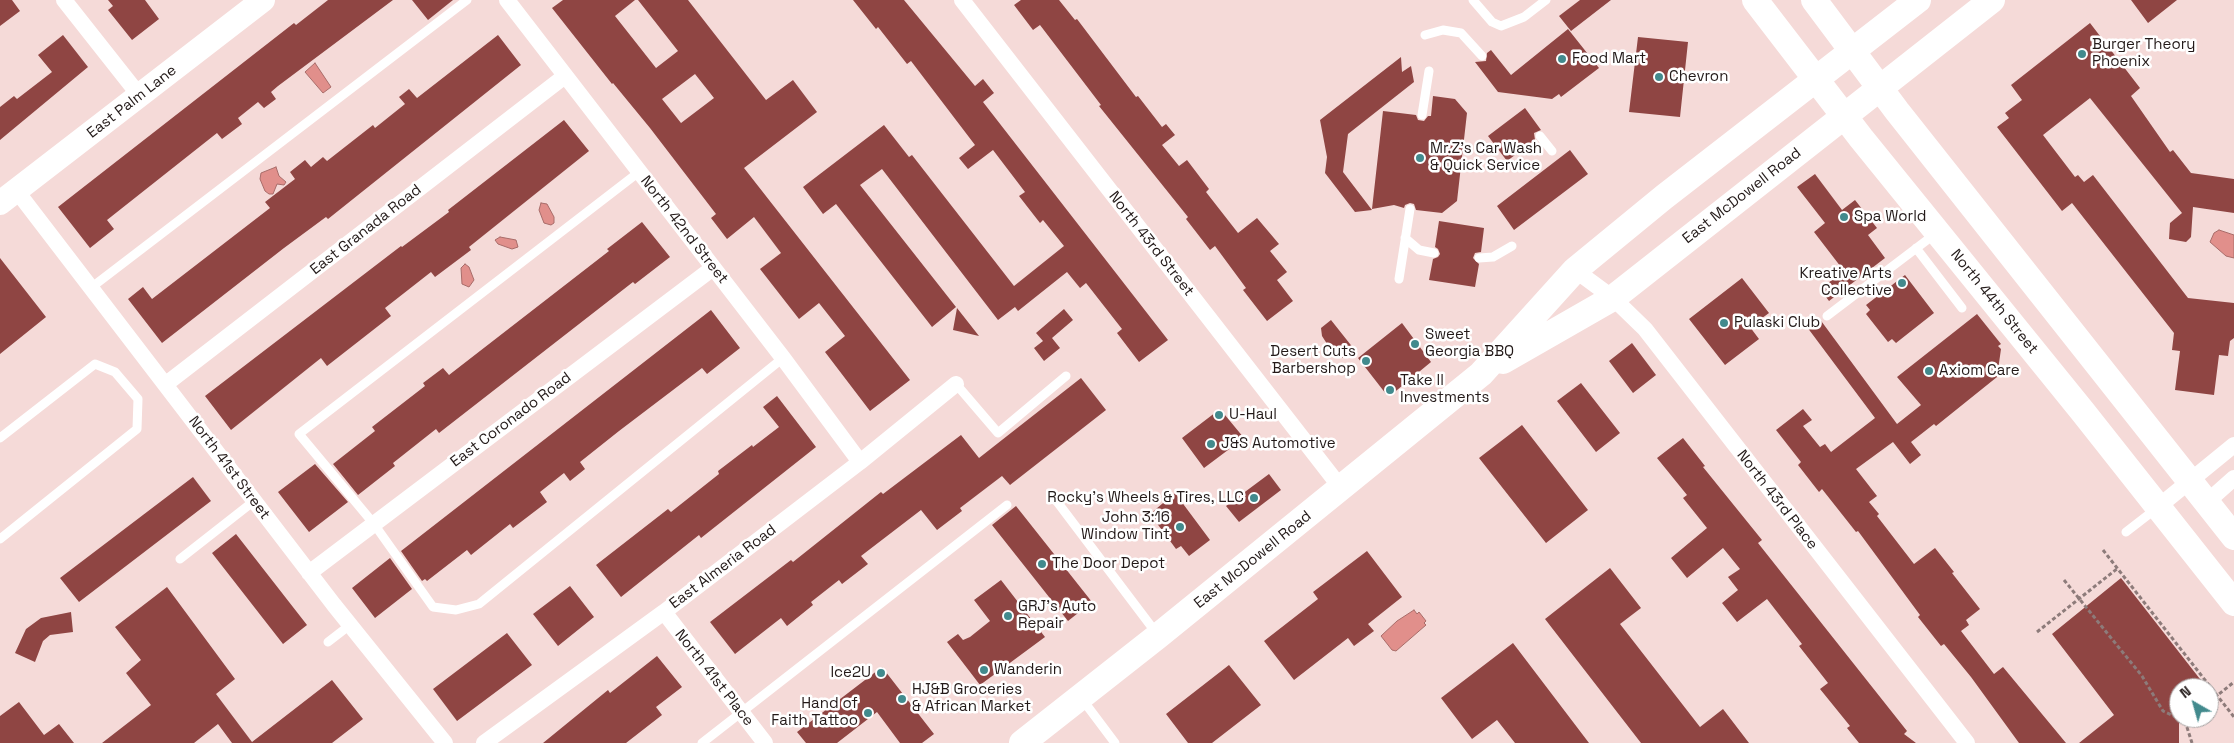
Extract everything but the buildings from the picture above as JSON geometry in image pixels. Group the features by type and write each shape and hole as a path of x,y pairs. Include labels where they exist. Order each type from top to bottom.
{"main road":[{"name":"North 44th Street","path":"1755,0 1844,116 2234,603"},
{"path":"1814,0 1880,88 2234,537"},
{"name":"East McDowell Road","path":"1022,743 1158,636 1481,374 1575,270 1664,196 1918,0"},
{"name":"East McDowell Road","path":"1481,374 1613,298 1992,0"}],"street":[{"path":"64,0 139,95"},
{"name":"East Palm Lane","path":"8,197 263,0"},
{"name":"North 42nd Street","path":"507,0 783,358 860,462"},
{"name":"North 43rd Street","path":"962,0 1341,488"},
{"name":"East Granada Road","path":"166,384 565,76"},
{"name":"North 41st Street","path":"8,197 92,287 309,573 444,743"},
{"name":"East Coronado Road","path":"309,573 713,268"},
{"name":"North 43rd Place","path":"1575,270 1613,298 1645,329 1967,743"},
{"name":"East Almeria Road","path":"484,743 664,612 860,462 956,384"},
{"path":"2158,507 2234,445"},
{"path":"2207,502 2234,478"},
{"name":"North 41st Place","path":"664,612 765,743"}],"lane":[{"path":"92,287 467,0"},
{"path":"1473,0 1492,22 1501,26 1524,17 1546,0"},
{"path":"1425,35 1442,30 1461,33 1482,56"},
{"path":"1422,115 1429,71"},
{"path":"1540,136 1552,151"},
{"path":"639,172 299,434 374,524 433,607 456,610 479,604 783,358"},
{"path":"1399,279 1410,209"},
{"path":"1828,316 1937,233"},
{"path":"1405,238 1419,250 1434,253"},
{"path":"1480,258 1493,257 1512,246"},
{"path":"1916,248 1962,308"},
{"path":"0,438 95,364 115,372 138,399 137,429 0,539"},
{"path":"956,384 998,433 1066,376"},
{"path":"1052,495 1158,636"},
{"path":"180,559 254,501"},
{"path":"702,743 1007,505"},
{"path":"2126,532 2158,507"},
{"path":"328,642 350,625"},
{"path":"1080,697 1115,743"}],"path":[{"path":"2103,550 2204,678"},
{"path":"2037,632 2118,568"},
{"path":"2064,580 2142,676 2163,711 2169,713"},
{"path":"2219,693 2234,682"},
{"path":"2219,698 2234,717"},
{"path":"2188,728 2192,743"}],"shaded area":[{"path":"315,63 331,87 323,93 305,72"},
{"path":"276,167 279,176 286,182 284,185 277,184 273,194 269,194 265,191 260,179 261,173"},
{"path":"541,203 547,204 554,217 554,223 551,225 544,223 539,210"},
{"path":"2219,230 2234,235 2234,258 2226,256 2210,242 2214,233"},
{"path":"500,237 516,240 518,247 512,249 498,244 495,240"},
{"path":"465,264 469,267 474,280 469,287 462,284 461,268"},
{"path":"1414,610 1417,614 1419,612 1426,621 1424,623 1426,625 1396,651 1392,650 1381,636 1397,621"}],"place":[{"name":"Burger Theory Phoenix","path":"2082,54"},
{"name":"Food Mart","path":"1562,59"},
{"name":"Chevron","path":"1659,77"},
{"name":"Mr.Z's Car Wash & Quick Service","path":"1420,158"},
{"name":"Spa World","path":"1844,217"},
{"name":"Kreative Arts Collective","path":"1902,283"},
{"name":"Pulaski Club","path":"1724,323"},
{"name":"Sweet Georgia BBQ","path":"1415,344"},
{"name":"Desert Cuts Barbershop","path":"1366,361"},
{"name":"Axiom Care","path":"1929,371"},
{"name":"Take ll Investments","path":"1390,390"},
{"name":"U-Haul","path":"1219,415"},
{"name":"J&S Automotive","path":"1211,444"},
{"name":"Rocky's Wheels & Tires, LLC","path":"1254,498"},
{"name":"John 3:16 Window Tint","path":"1180,527"},
{"name":"The Door Depot","path":"1042,564"},
{"name":"GRJ's Auto Repair","path":"1008,616"},
{"name":"Wanderin","path":"984,670"},
{"name":"Ice2U","path":"881,673"},
{"name":"HJ&B Groceries & African Market","path":"902,699"},
{"name":"Hand of Faith Tattoo","path":"868,713"}]}
